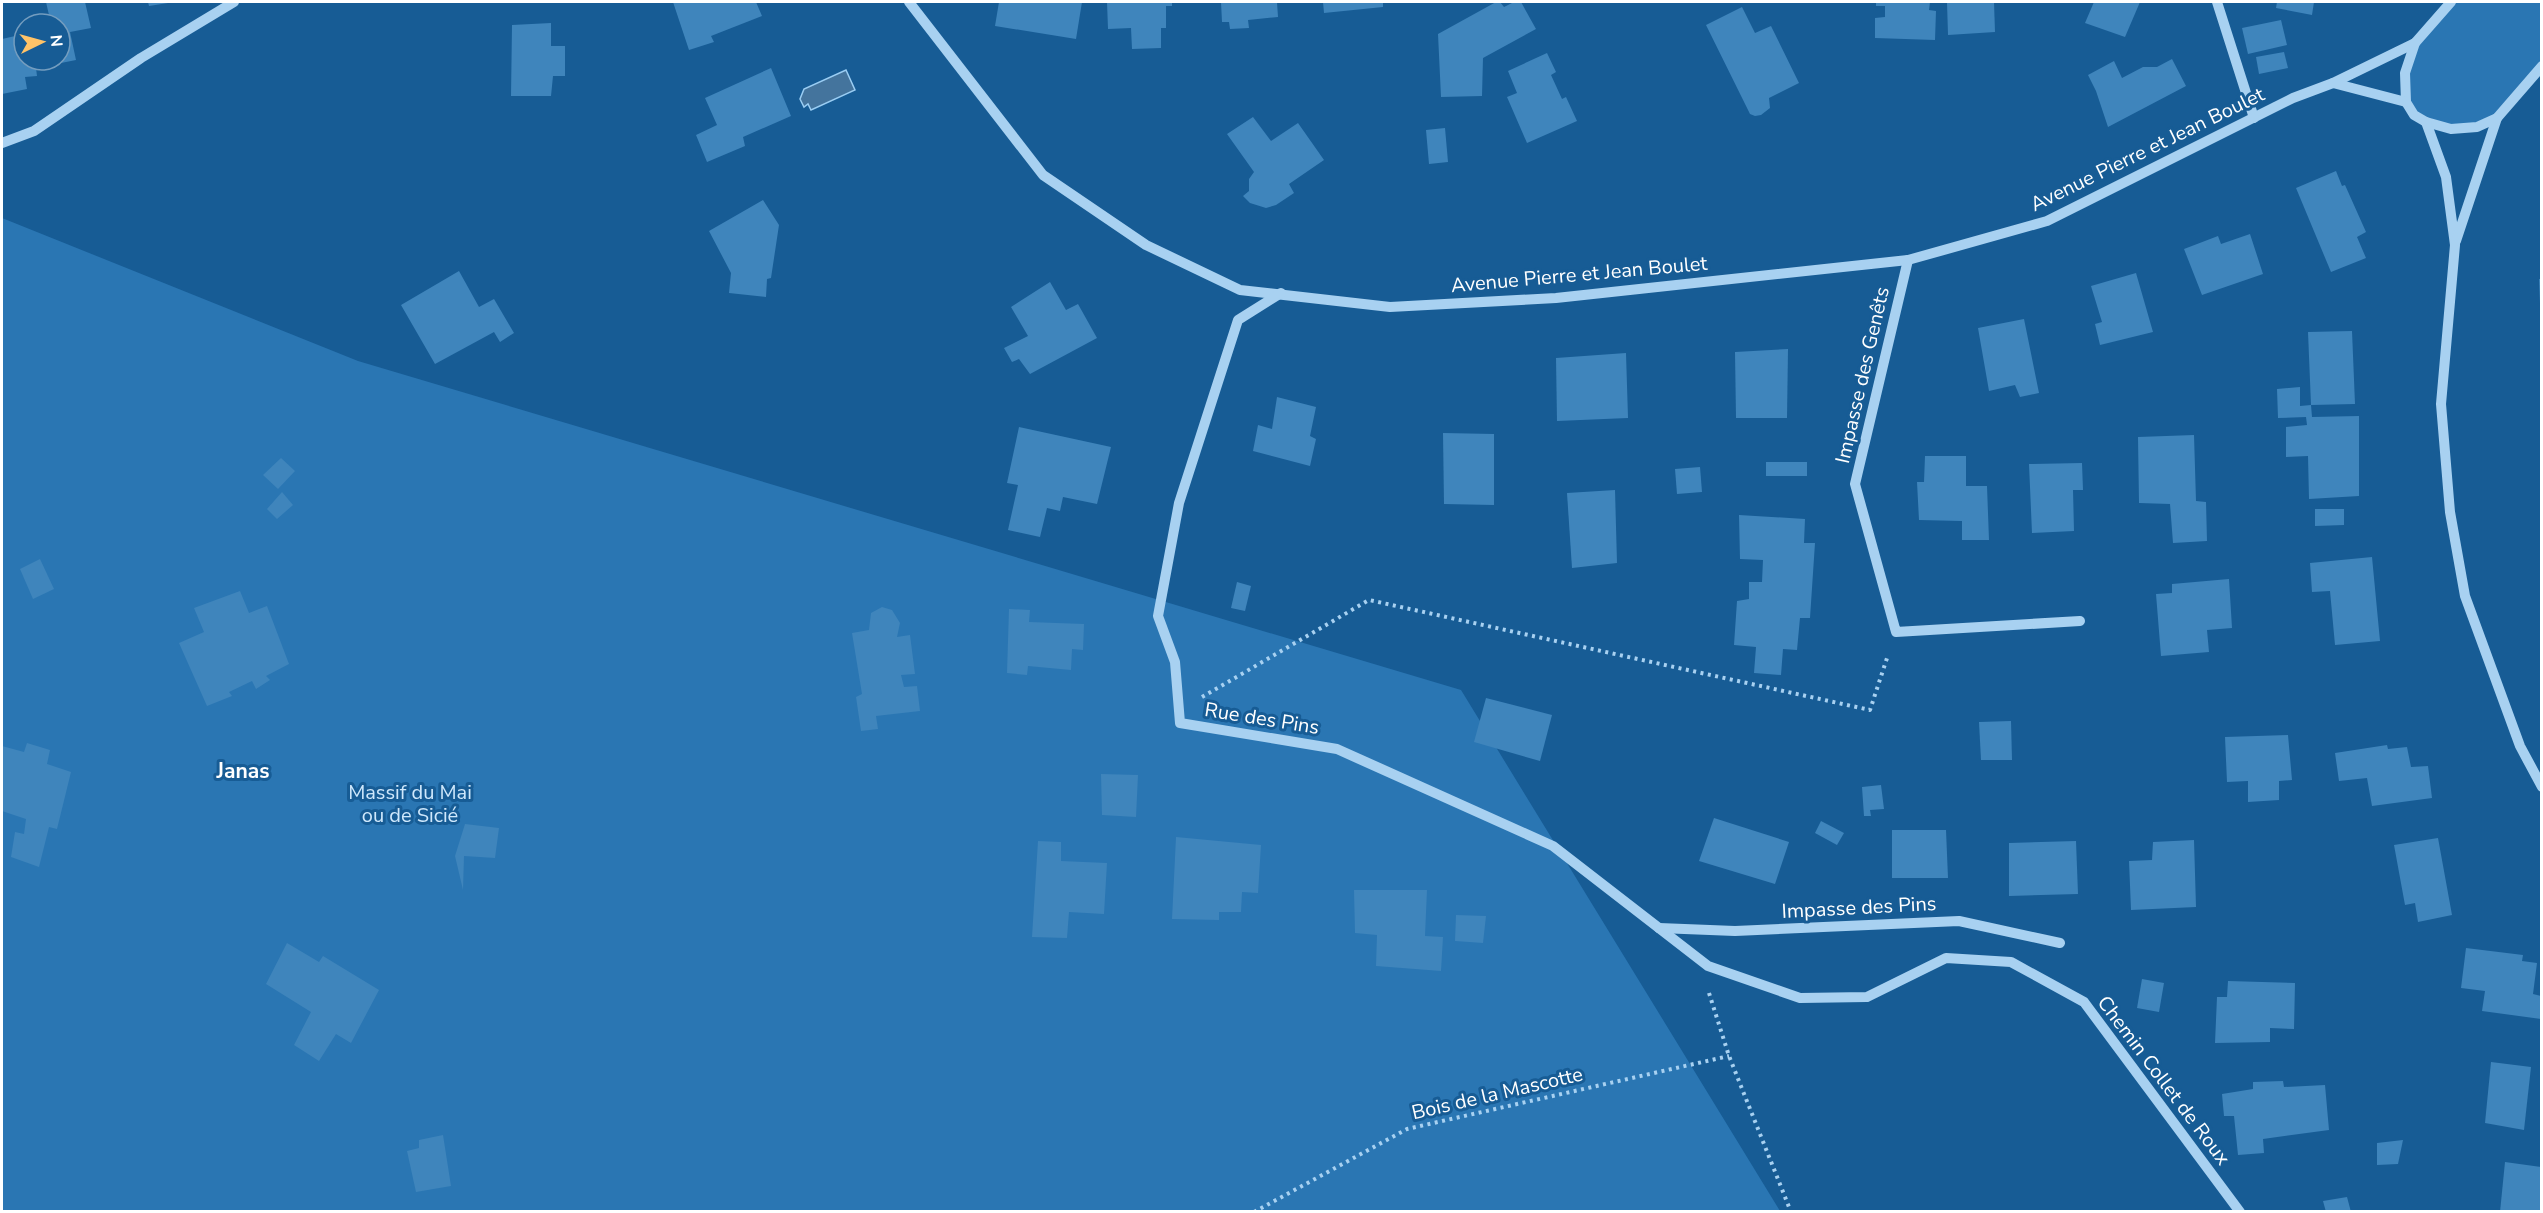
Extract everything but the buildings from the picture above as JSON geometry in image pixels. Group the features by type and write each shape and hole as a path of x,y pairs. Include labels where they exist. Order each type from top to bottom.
{"street":[{"path":"2,143 34,131 141,58 234,2"},
{"name":"Avenue Pierre et Jean Boulet","path":"909,2 1043,175 1146,245 1240,290 1390,307 1556,298 1908,260 2047,222 2293,98 2333,83 2415,43"},
{"path":"2217,2 2254,118"},
{"path":"2451,2 2415,43 2405,73 2406,102 2414,115 2426,122 2451,129 2477,127 2497,118"},
{"path":"2455,244 2497,118 2541,66"},
{"path":"2333,83 2406,102"},
{"path":"2426,122 2446,177 2455,244 2442,404 2450,512 2465,596 2520,746 2541,787"},
{"name":"Impasse des Genêts","path":"1896,632 1855,484 1908,260"},
{"name":"Rue des Pins","path":"1281,293 1238,320 1179,503 1158,616 1175,662 1180,723 1337,749 1553,846 1708,966"},
{"path":"1896,632 2080,621"},
{"name":"Impasse des Pins","path":"1658,928 1735,931 1959,921 2060,943"},
{"name":"Chemin Collet de Roux","path":"1708,966 1800,998 1811,998 1867,997 1946,958 2011,962 2084,1002 2240,1212"}],"path":[{"path":"1179,710 1369,600 1870,710 1896,632"},
{"path":"1697,958 1729,1056 1791,1212"},
{"name":"Bois de la Mascotte","path":"1254,1212 1407,1129 1729,1056"}],"green space":[{"path":"2451,2 2541,2 2541,66 2497,118 2451,129 2414,115 2404,90 2415,43"},
{"name":"Massif du Mai ou de Sicié","path":"2,218 358,361 1461,690 1780,1211 2,1211"}],"shaded area":[{"path":"846,70 855,90 811,110 808,104 804,107 800,99 804,89"}],"district":[{"name":"Janas","path":"243,771"}]}
